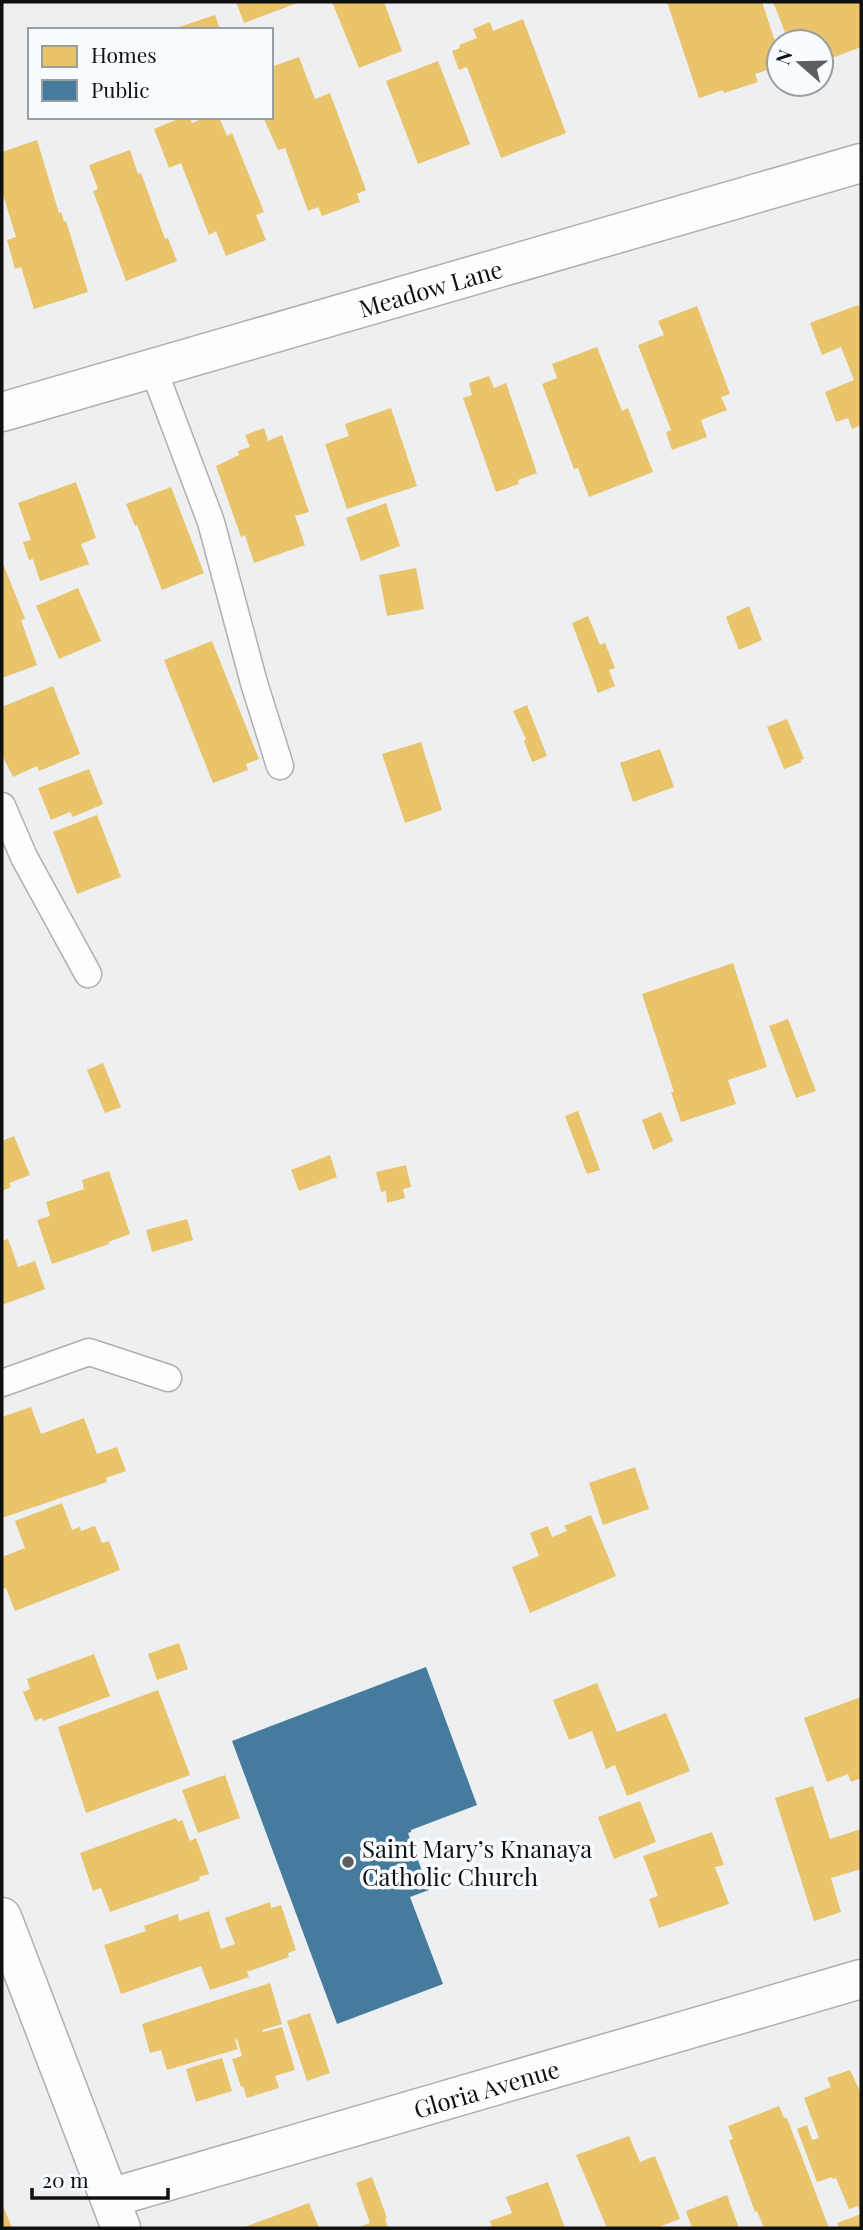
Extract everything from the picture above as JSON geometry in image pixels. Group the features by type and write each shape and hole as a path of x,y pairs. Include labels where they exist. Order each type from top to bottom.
{"street":[{"name":"Meadow Lane","path":"2,412 861,163"},
{"path":"2,1916 116,2213"},
{"name":"Gloria Avenue","path":"116,2213 861,1979"}],"lane":[{"path":"153,368 211,522 254,683 280,766"},
{"path":"2,806 23,857 88,974"},
{"path":"2,1383 89,1352 168,1378"}],"building: Homes":[{"path":"236,2 300,2 244,23"},
{"path":"332,2 384,2 402,51 359,68"},
{"path":"667,2 762,2 771,28 765,28 765,71 755,74 758,82 699,98"},
{"path":"773,2 861,2 861,47 835,57 835,28 783,28"},
{"path":"215,15 219,28 176,28"},
{"path":"523,19 566,133 501,158 467,67 459,70 452,51 477,38 473,29 490,22 493,31"},
{"path":"299,57 315,99 330,93 366,190 357,194 360,202 322,216 318,207 308,211 285,148 278,150 264,119 273,119 273,66"},
{"path":"438,61 470,144 418,164 386,81"},
{"path":"178,119 191,119 192,123 201,119 220,119 227,136 232,133 264,212 256,215 266,240 226,256 216,231 209,235 181,163 169,168 154,129"},
{"path":"37,140 59,213 61,212 64,222 66,221 88,292 34,309 21,267 15,269 7,240 16,237 2,191 2,152"},
{"path":"130,150 165,239 168,238 177,261 126,281 93,191 98,189 89,165"},
{"path":"858,305 861,312 861,425 852,429 848,418 836,422 825,392 854,380 841,347 822,355 810,323"},
{"path":"697,306 730,394 721,397 727,410 701,420 707,437 672,450 666,432 671,430 638,345 664,335 658,321"},
{"path":"597,347 622,411 628,408 653,472 589,497 578,468 574,469 542,384 557,378 552,364"},
{"path":"489,376 494,388 506,383 537,473 518,480 519,484 496,492 463,398 472,395 469,383"},
{"path":"391,408 417,486 347,509 325,444 349,436 345,424"},
{"path":"264,428 268,441 282,435 309,512 295,516 305,545 254,563 245,535 241,537 216,466 239,455 238,451 250,447 245,435"},
{"path":"76,482 96,538 81,544 89,564 40,581 33,559 29,560 23,542 31,540 18,503"},
{"path":"171,487 204,573 162,590 126,504"},
{"path":"386,503 400,546 361,561 346,518"},
{"path":"2,561 25,619 21,620 37,665 2,678"},
{"path":"416,568 424,609 387,616 379,575"},
{"path":"78,588 101,641 59,659 36,606"},
{"path":"749,606 762,640 739,650 726,617"},
{"path":"588,616 600,645 605,643 615,668 609,670 615,686 598,693 572,623"},
{"path":"212,641 259,759 246,764 248,770 213,783 164,660"},
{"path":"53,686 80,754 39,771 37,766 13,777 2,755 2,707"},
{"path":"527,705 547,756 532,762 524,741 526,739 513,711"},
{"path":"787,719 804,759 784,769 767,727"},
{"path":"421,742 442,810 405,823 382,754"},
{"path":"660,749 674,787 633,802 620,763"},
{"path":"89,769 103,804 73,817 70,812 51,820 38,788"},
{"path":"97,815 121,877 77,894 53,832"},
{"path":"733,963 767,1067 728,1080 736,1104 681,1122 642,994"},
{"path":"788,1019 816,1091 796,1098 769,1026"},
{"path":"103,1063 121,1107 105,1113 87,1070"},
{"path":"578,1111 600,1170 587,1174 565,1116"},
{"path":"661,1112 673,1141 653,1150 642,1120"},
{"path":"14,1136 30,1175 9,1183 11,1187 2,1191 2,1141"},
{"path":"330,1155 337,1177 299,1191 291,1170"},
{"path":"406,1165 411,1187 403,1189 405,1198 387,1203 386,1191 381,1192 376,1172"},
{"path":"109,1171 130,1234 52,1264 37,1220 50,1216 46,1202 84,1189 82,1180"},
{"path":"187,1219 193,1240 152,1252 146,1230"},
{"path":"8,1239 18,1267 35,1261 45,1289 2,1305 2,1241"},
{"path":"31,1407 41,1434 84,1418 97,1454 117,1447 126,1471 106,1478 107,1482 2,1518 2,1417"},
{"path":"635,1467 649,1509 603,1525 589,1483"},
{"path":"62,1503 72,1530 80,1527 81,1531 95,1526 102,1543 109,1541 120,1570 15,1611 6,1588 2,1589 2,1557 25,1548 15,1521"},
{"path":"591,1515 616,1576 530,1613 512,1567 539,1556 530,1533 548,1526 552,1537 567,1531 564,1526"},
{"path":"179,1643 188,1669 157,1680 148,1654"},
{"path":"94,1654 110,1696 43,1721 42,1718 35,1721 23,1692 30,1689 27,1679"},
{"path":"597,1683 617,1732 666,1713 690,1771 627,1796 615,1765 606,1769 592,1731 569,1740 553,1700"},
{"path":"158,1690 190,1775 86,1813 58,1727"},
{"path":"861,1697 861,1778 851,1782 848,1774 827,1782 804,1718"},
{"path":"225,1775 240,1818 198,1833 182,1790"},
{"path":"813,1786 830,1839 861,1829 861,1869 831,1878 841,1912 814,1921 775,1798"},
{"path":"640,1801 656,1842 614,1859 598,1817"},
{"path":"176,1818 178,1822 182,1820 190,1841 196,1838 209,1874 199,1877 200,1880 110,1912 101,1888 93,1891 80,1853"},
{"path":"712,1832 724,1865 715,1867 729,1904 659,1928 649,1899 658,1896 643,1856"},
{"path":"270,1902 271,1908 281,1905 296,1950 288,1953 289,1957 247,1972 249,1977 210,1990 201,1966 121,1994 104,1945 146,1931 144,1926 178,1914 179,1921 209,1911 221,1949 235,1944 225,1918"},
{"path":"270,1983 282,2024 262,2030 263,2032 282,2027 295,2070 275,2076 279,2088 247,2098 232,2059 242,2056 237,2039 238,2049 167,2070 161,2050 150,2053 142,2024"},
{"path":"310,2013 330,2073 307,2081 287,2021"},
{"path":"222,2058 232,2091 196,2102 186,2069"},
{"path":"850,2070 861,2093 861,2214 858,2206 849,2209 836,2178 817,2182 797,2129 807,2125 812,2140 819,2138 804,2098 831,2087 827,2078"},
{"path":"779,2106 784,2118 787,2118 829,2228 764,2228 757,2211 755,2212 729,2140 733,2139 728,2126"},
{"path":"629,2136 640,2162 655,2156 680,2219 656,2228 607,2228 576,2155"},
{"path":"372,2177 388,2228 357,2228 370,2223 356,2183"},
{"path":"548,2182 565,2228 492,2228 490,2221 512,2213 506,2197"},
{"path":"727,2195 739,2228 692,2228 686,2211"},
{"path":"2,2203 12,2228 2,2228"},
{"path":"309,2203 319,2228 242,2228"},
{"path":"861,2214 861,2228 839,2228 837,2223"}],"building: Public":[{"name":"Saint Mary’s Knanaya Catholic Church","path":"426,1667 477,1805 408,1833 429,1890 410,1897 443,1984 337,2024 232,1741"}],"place":[{"name":"Saint Mary’s Knanaya Catholic Church","path":"348,1862"}]}
